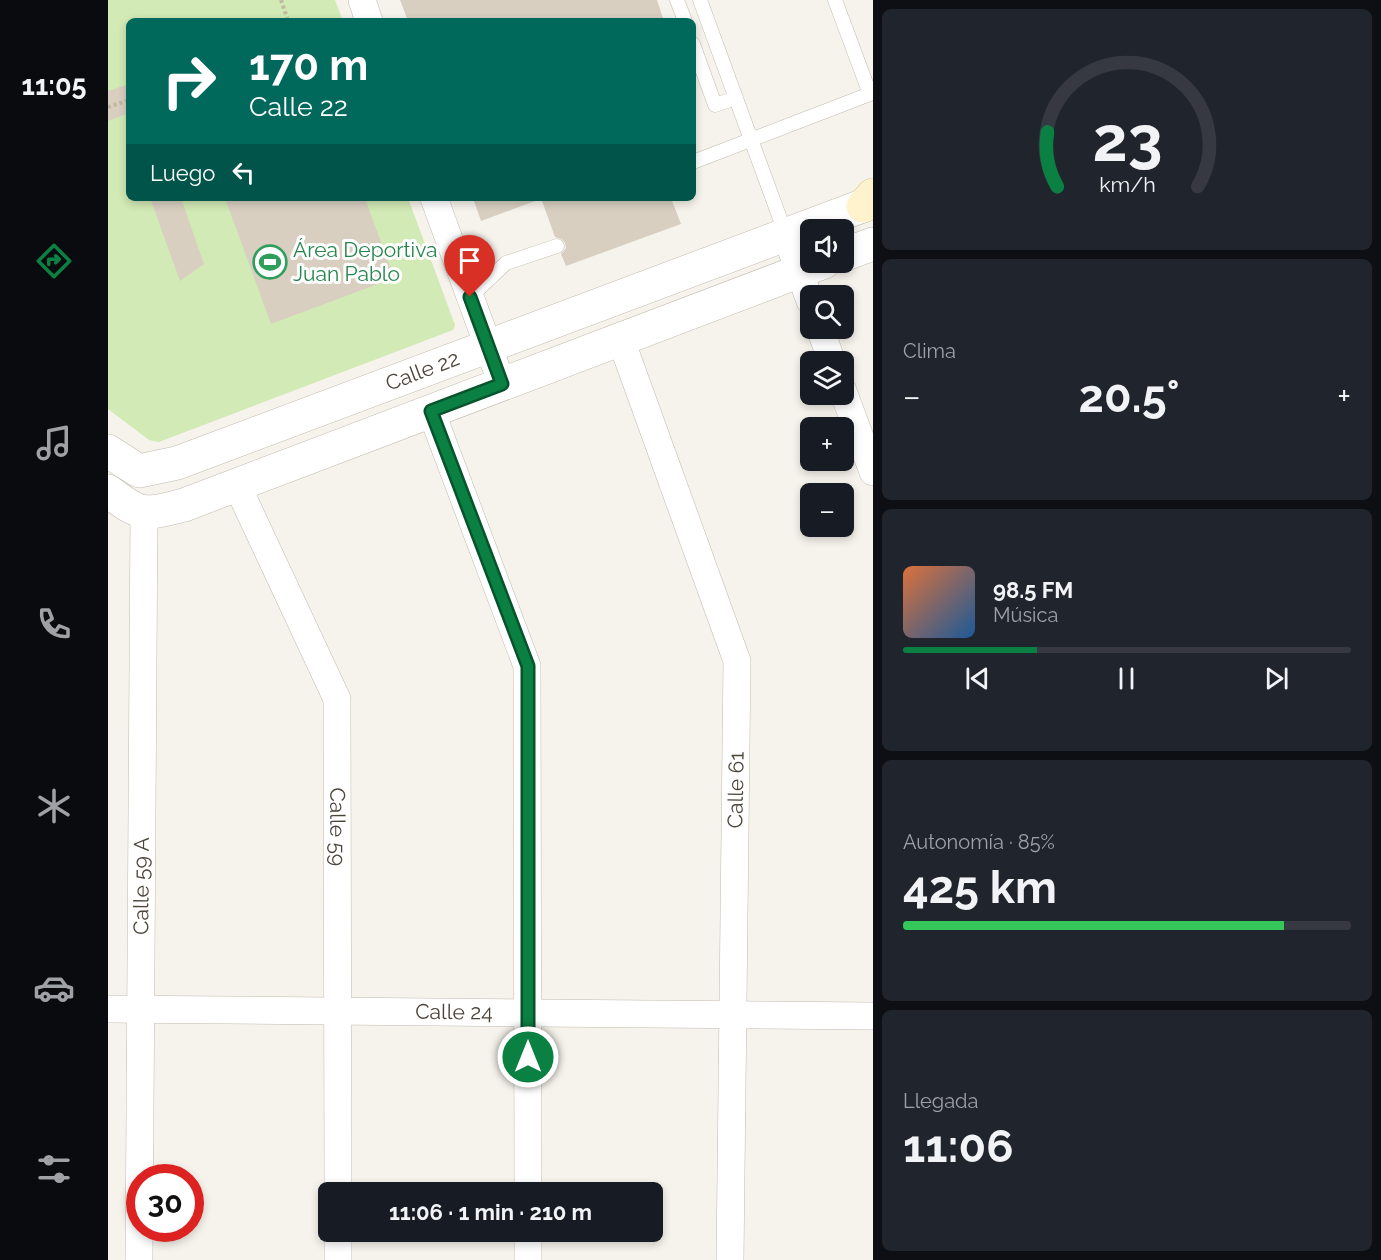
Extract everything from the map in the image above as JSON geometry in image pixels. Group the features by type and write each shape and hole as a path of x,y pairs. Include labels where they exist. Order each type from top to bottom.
{"street":[{"path":"362,0 368,18"},
{"path":"435,201 502,384"},
{"name":"Calle 22","path":"108,451 139,471 177,464 786,235 869,201"},
{"path":"786,235 811,278"},
{"path":"854,251 873,244"},
{"name":"Calle 22","path":"144,512 153,513 184,505 621,339 811,278"},
{"name":"Calle 61","path":"621,339 737,661 730,1260"},
{"path":"848,405 873,472"},
{"path":"431,411 528,666 528,1182"},
{"name":"Calle 59","path":"237,485 337,699 338,1182"},
{"path":"108,491 123,502 144,512"},
{"name":"Calle 59 A","path":"139,1260 144,512"},
{"name":"Calle 24","path":"108,1009 873,1016"},
{"path":"338,1242 338,1260"},
{"path":"528,1242 528,1260"}],"lane":[{"path":"677,0 684,18"},
{"path":"700,0 786,235"},
{"path":"696,161 870,94 835,0"},
{"path":"696,52 716,105 736,98"},
{"path":"470,297 506,263 557,246"}],"path":[{"path":"281,0 287,18"},
{"path":"108,107 126,101"}],"green space":[{"name":"Área Deportiva Juan Pablo","path":"108,0 335,0 342,18 126,18 126,201 409,201 455,325 453,330 159,442 149,440 108,409"}],"building":[{"path":"400,0 657,0 663,18 407,18"},
{"path":"126,85 126,114 108,121 108,91"},
{"path":"151,201 182,201 204,264 180,281"},
{"path":"226,201 366,201 394,278 271,324"},
{"path":"474,201 535,201 481,221"},
{"path":"542,201 672,201 681,224 566,266 561,254 566,248 565,243 562,239 555,237"}],"place":[{"name":"Área Deportiva Juan Pablo","path":"270,262"}],"route":[{"path":"470,297 502,384 431,411 528,666 528,1057"}]}
